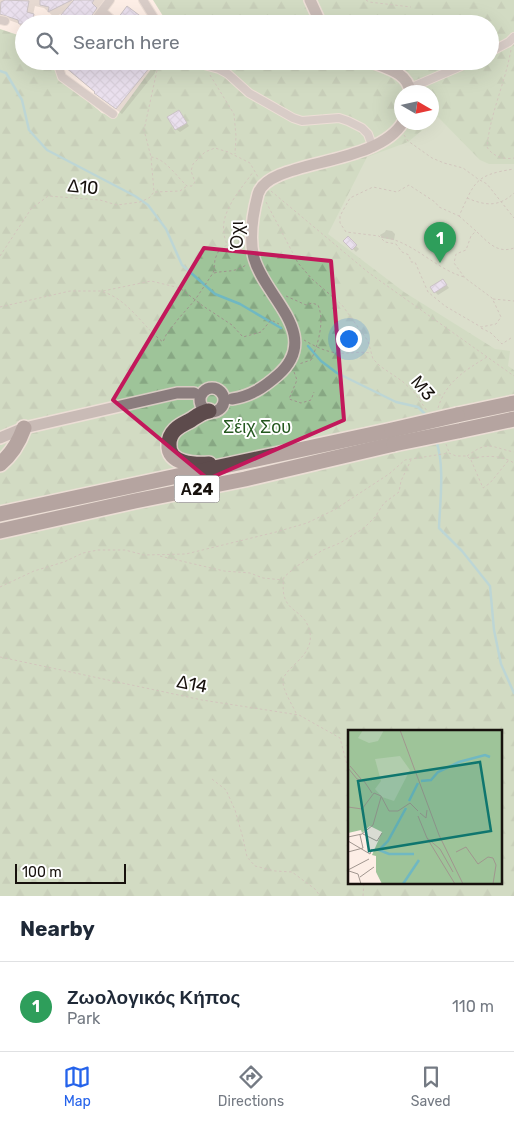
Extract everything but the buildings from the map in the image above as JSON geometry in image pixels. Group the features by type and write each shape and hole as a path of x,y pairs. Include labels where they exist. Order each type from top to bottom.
{"highway":[{"path":"212,399 199,415 175,429 169,440 170,453 180,461 193,464 240,464"},
{"name":"Α24","path":"0,531 135,501 244,480 393,437 457,415 514,403"},
{"name":"Α24","path":"0,514 121,487 240,464 393,437 451,434 514,419"},
{"path":"0,464 8,457 19,441 24,428"}],"main road":[{"path":"310,0 317,15"},
{"path":"388,70 403,77 409,85"},
{"path":"263,184 285,173 373,148 393,135 397,130"},
{"name":"Όχι","path":"0,438 24,428 177,393 212,399 247,396 272,380 287,367 294,348 294,335 291,323 266,285 255,260 252,242 258,193 263,184"}],"street":[{"path":"99,15 110,0"},
{"path":"143,0 152,15"},
{"path":"102,11 107,15"},
{"path":"499,47 513,41"},
{"path":"59,70 62,77 113,114"},
{"path":"221,70 249,93 293,118 302,121 340,118 362,128 368,134 373,148"},
{"path":"421,85 453,70"}],"path":[{"path":"366,0 369,2 411,7"},
{"path":"396,5 397,0"},
{"path":"513,41 507,70 495,108 487,148 490,153 497,156 509,159 514,158"},
{"path":"157,70 144,130 151,157 154,192 180,191 187,186 192,186 195,182 191,171 193,164 205,152 216,148 235,155 250,163 263,184 369,273 514,376"},
{"path":"206,70 234,114 235,155"},
{"path":"406,138 432,158 463,168 487,184 514,218"},
{"path":"151,157 161,161 187,186"},
{"path":"459,216 478,179 494,172 514,169"},
{"path":"103,292 126,305 163,342 179,318 195,300 214,270 215,259 219,250 227,245 224,233 228,212 236,196 254,171"},
{"path":"263,184 265,200 298,263 352,317 368,341 371,354 356,352 337,353 317,347 298,337"},
{"path":"481,328 496,324 501,317 492,298 465,278 454,274 392,238 346,232 340,223 340,216 350,198 373,187 397,192 409,185 435,202 439,207 459,216 496,249 509,250 514,248"},
{"name":"Δ10","path":"0,256 31,209 48,196 100,200 117,205 140,202 149,198 154,192"},
{"path":"467,198 490,205 502,202 514,193"},
{"path":"465,278 454,263 456,254 466,250 471,236 476,231"},
{"path":"379,236 385,242 396,244 402,252 409,255 411,262 415,262 428,292 445,306 491,333 502,344 511,338"},
{"path":"212,273 224,270 236,271 255,260"},
{"path":"0,307 70,291 103,292 151,281 180,288 232,325 243,337 261,332 270,320 282,326"},
{"path":"492,298 514,301"},
{"name":"Μ3","path":"371,354 380,366 402,381 429,414"},
{"path":"437,412 442,396 450,384 459,375 488,356"},
{"path":"418,399 425,394 442,396"},
{"path":"449,453 451,434"},
{"path":"0,587 83,553 98,550 111,549 144,555 186,554 276,532 307,522 334,510 389,474 405,460 449,453 456,456 467,456 485,445 514,452"},
{"path":"467,456 483,488 490,483 508,460"},
{"path":"470,460 480,456 508,460 514,463"},
{"path":"297,715 282,683 284,676 297,664 310,646 310,632 302,617 286,604 282,591 284,578 297,566 364,528 384,503 399,492 401,481 412,459"},
{"path":"157,555 194,562 224,571 250,573 263,578 284,580"},
{"name":"Δ14","path":"0,657 202,700 297,715 340,738 348,768"},
{"path":"212,779 226,790 235,810 243,838 246,858 255,866 275,871 292,872 315,889 320,896"}],"highlighted area":[{"path":"204,248 331,261 344,420 208,479 113,400"}],"green space":[{"name":"Σέιχ Σου","path":"153,0 514,0 514,896 0,896 0,29 15,34 15,70 57,70 57,75 102,113 116,117 150,70 499,70 499,15 162,15"},
{"path":"439,118 480,160 489,164 514,164 514,370 508,366 510,351 495,349 404,292 328,234 367,157 408,142 422,130 439,130"}],"waterway":[{"path":"0,71 6,73 22,100 29,130 47,150 135,196 148,205 166,229 182,265 215,294 240,304 281,328"},
{"path":"308,346 321,361 337,373 396,402 418,407 427,416"},
{"path":"436,440 441,472 439,528 462,551 490,586 494,630 501,664 514,693"}],"place":[{"name":"Ζωολογικός Κήπος","path":"440,263"}]}
